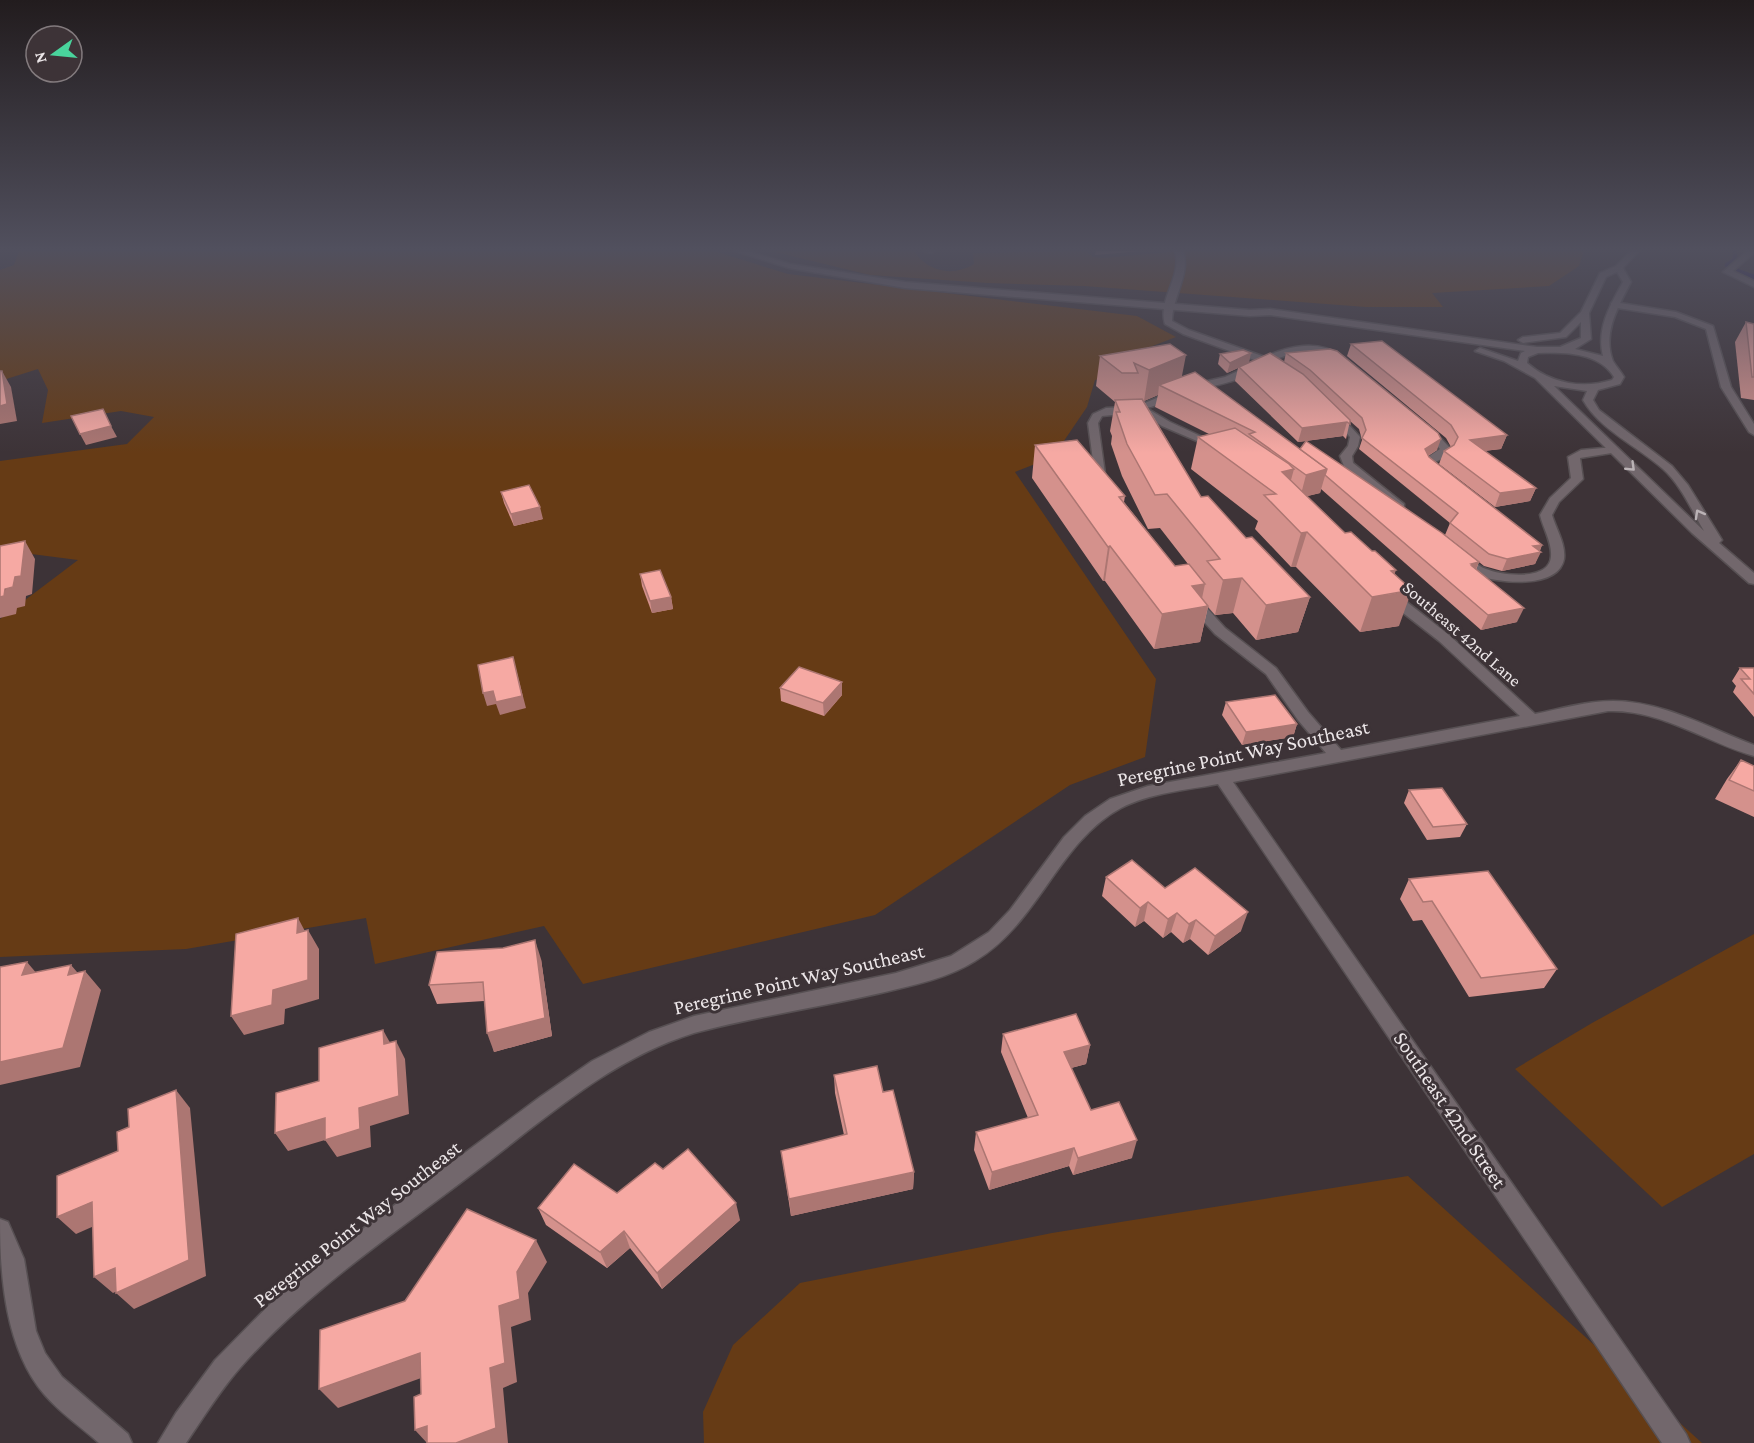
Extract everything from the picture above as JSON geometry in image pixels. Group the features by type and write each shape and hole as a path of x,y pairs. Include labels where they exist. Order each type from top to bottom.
{"street":[{"path":"1167,318 1171,325 1267,360 1292,376"},
{"path":"1264,318 1474,350 1492,354 1527,369 1538,376 1696,530 1754,580"},
{"path":"1311,318 1537,350 1575,346 1586,339 1584,318"},
{"path":"1412,334 1510,340 1542,339 1563,335 1580,318"},
{"path":"1610,318 1603,341 1610,365"},
{"path":"1688,318 1710,328 1726,387 1754,432"},
{"path":"1110,496 1098,476 1093,423 1098,414 1138,408 1189,388 1228,379 1293,348 1323,351 1338,357 1346,364"},
{"path":"1538,376 1565,385 1594,387 1616,382 1619,377 1617,371 1610,365 1590,355 1552,349"},
{"path":"1527,369 1521,359 1524,355 1537,350"},
{"path":"1594,387 1588,400 1595,412 1668,468 1731,559"},
{"path":"1324,406 1355,437 1353,446 1346,456 1348,464 1409,514"},
{"path":"1138,408 1166,424 1213,443 1224,451"},
{"path":"1414,420 1446,449 1444,454 1429,461 1430,465 1448,479"},
{"path":"1452,550 1478,571 1502,578 1545,574 1556,564 1552,552 1555,540 1546,515 1554,500 1577,479 1574,457 1581,453 1614,450"},
{"name":"Southeast 42nd Lane","path":"1380,587 1397,603 1444,638 1532,719"},
{"path":"1187,593 1220,631 1271,671 1303,716 1337,756"},
{"name":"Peregrine Point Way Southeast","path":"171,1443 230,1361 280,1312 318,1279 553,1099 611,1058 650,1039 689,1026 919,976 970,956 995,938 1027,905 1069,842 1091,818 1110,804 1129,796 1600,707 1635,708 1675,720 1754,751"},
{"name":"Southeast 42nd Street","path":"1222,778 1677,1443"},
{"path":"0,1230 12,1258 24,1331 36,1361 53,1386 119,1443"}],"shaded area":[{"path":"0,318 1141,318 1176,337 1150,347 1166,362 1095,380 1087,407 1053,457 1015,472 1156,679 1145,757 1070,785 875,915 583,984 544,926 375,964 366,918 186,949 0,957 0,619 78,560 0,550 0,461 127,444 154,417 121,411 42,423 48,390 38,369 0,381"},
{"path":"1754,934 1754,1154 1662,1207 1515,1069 1592,1023"},
{"path":"1408,1176 1702,1443 704,1443 703,1412 733,1345 800,1283 1052,1233"}],"building":[{"path":"1746,322 1754,324 1754,377 1752,377"},
{"path":"1382,341 1507,435 1470,440 1536,488 1500,493 1444,451 1454,445 1458,437 1451,425 1351,344"},
{"path":"1170,344 1186,355 1149,370 1134,363 1138,373 1122,373 1100,356"},
{"path":"1330,349 1337,351 1438,433 1441,439 1425,449 1429,457 1542,545 1533,546 1541,552 1507,559 1489,554 1450,523 1458,513 1362,438 1366,430 1362,418 1310,370 1286,353"},
{"path":"1243,350 1251,353 1230,363 1220,354"},
{"path":"1270,353 1303,374 1350,420 1350,424 1347,422 1302,428 1239,367"},
{"path":"0,371 2,371 7,404 0,406"},
{"path":"1195,372 1327,469 1306,475 1249,434 1255,432 1159,385"},
{"path":"1142,399 1201,497 1208,496 1246,538 1252,537 1310,597 1266,605 1242,578 1223,580 1207,561 1220,559 1167,494 1155,495 1127,444 1116,412 1120,412 1115,400"},
{"path":"103,409 111,426 80,434 71,416"},
{"path":"1235,428 1289,464 1294,469 1282,472 1345,533 1351,532 1396,570 1391,571 1412,590 1372,597 1307,532 1301,533 1264,495 1276,494 1198,437"},
{"path":"1077,440 1125,496 1119,497 1175,566 1189,564 1205,584 1192,586 1208,606 1162,614 1110,546 1108,547 1035,445"},
{"path":"1306,441 1442,533 1479,562 1471,564 1474,566 1472,566 1524,608 1488,615 1325,475 1327,469 1300,449"},
{"path":"529,485 540,507 511,514 501,492"},
{"path":"25,541 21,576 15,577 13,587 5,589 4,596 0,597 0,546"},
{"path":"660,570 671,597 650,601 640,574"},
{"path":"513,657 522,696 496,702 493,691 483,693 478,665"},
{"path":"799,667 842,682 823,703 780,688"},
{"path":"1740,668 1754,668 1754,694 1741,679 1750,679"},
{"path":"1275,695 1297,724 1246,732 1226,702"},
{"path":"1741,760 1754,766 1754,791 1729,780"},
{"path":"1442,788 1467,824 1433,827 1409,790"},
{"path":"1132,860 1165,888 1195,868 1248,912 1215,936 1196,920 1189,924 1177,913 1168,919 1148,902 1140,908 1106,877"},
{"path":"1488,871 1557,969 1481,978 1432,901 1423,902 1409,879"},
{"path":"298,918 297,933 308,930 308,980 273,990 272,1005 231,1016 236,934"},
{"path":"535,940 545,1018 487,1033 483,982 429,985 437,952 503,948"},
{"path":"27,962 22,975 71,965 68,975 85,971 63,1048 0,1062 0,967"},
{"path":"1076,1014 1090,1045 1064,1052 1091,1110 1119,1102 1137,1140 1078,1158 1074,1148 992,1172 976,1132 1038,1115 1003,1034"},
{"path":"383,1030 384,1044 396,1041 399,1096 359,1108 360,1129 325,1140 325,1118 275,1133 276,1093 319,1081 319,1048"},
{"path":"877,1066 883,1092 893,1090 914,1172 789,1199 781,1151 847,1134 834,1075"},
{"path":"176,1090 189,1260 116,1293 115,1268 94,1277 92,1202 57,1217 57,1176 118,1151 117,1132 129,1127 128,1109"},
{"path":"688,1149 736,1203 657,1273 624,1231 600,1252 538,1208 574,1164 617,1193 655,1163 663,1169"},
{"path":"467,1209 536,1240 517,1272 520,1299 499,1306 505,1363 490,1368 496,1428 456,1443 427,1443 427,1426 415,1430 414,1397 421,1394 420,1353 319,1389 320,1330 405,1301"}]}
